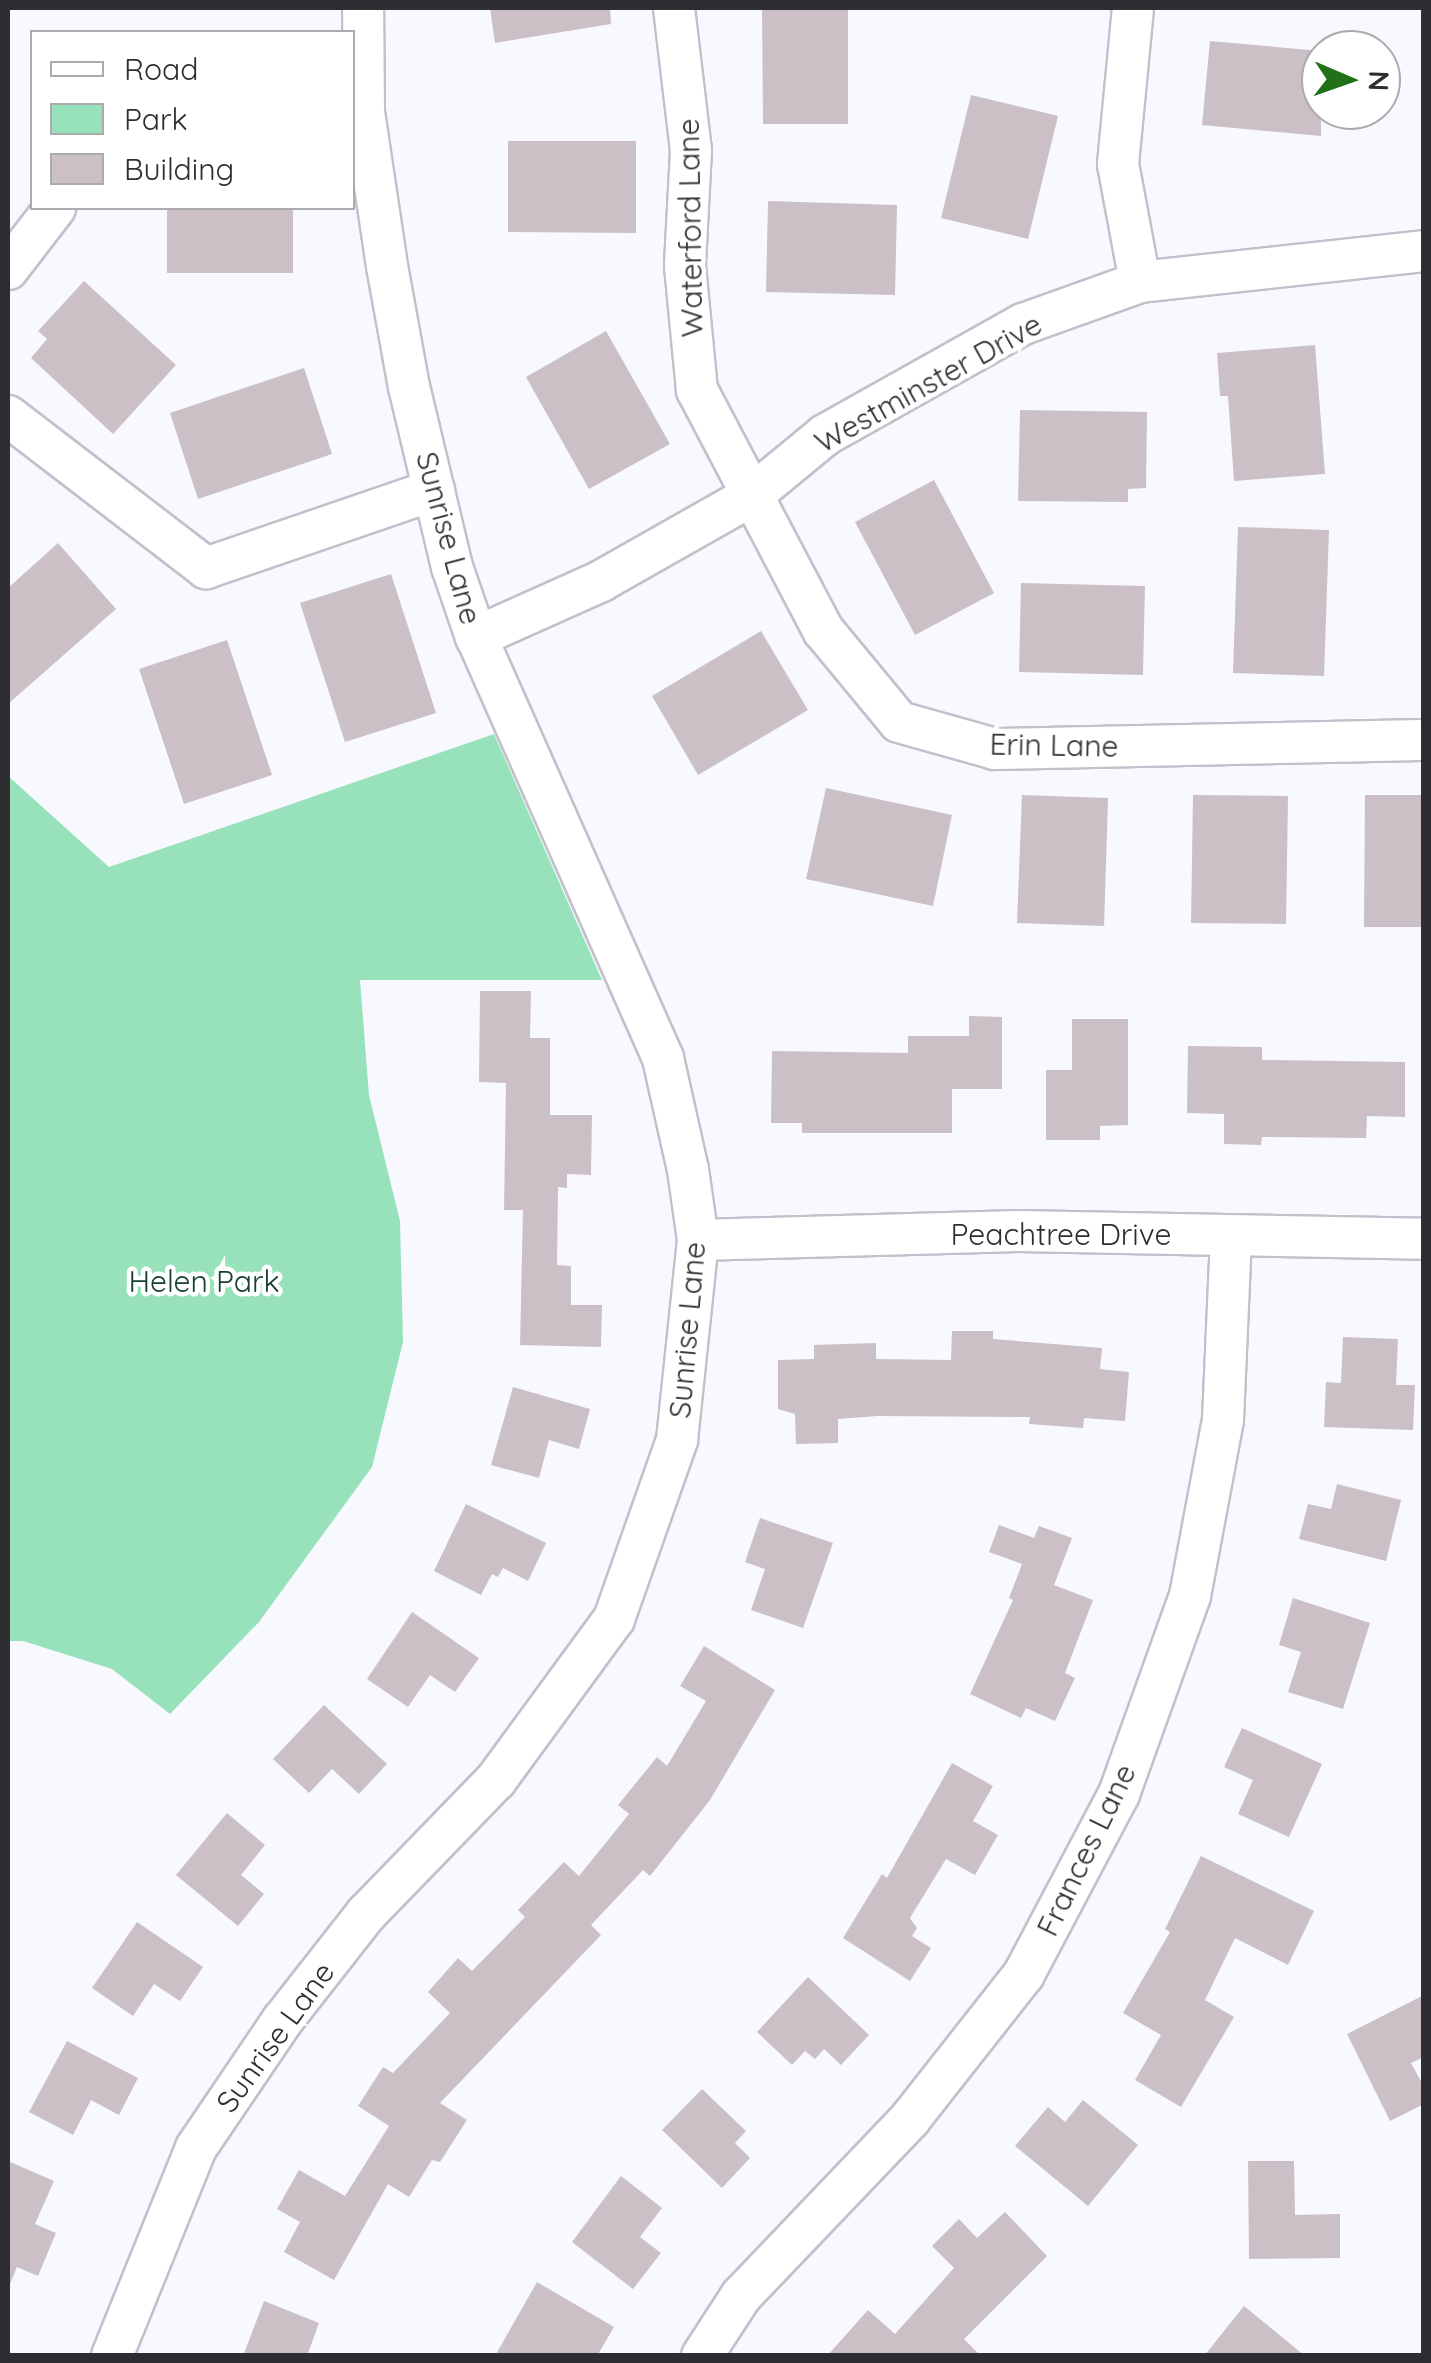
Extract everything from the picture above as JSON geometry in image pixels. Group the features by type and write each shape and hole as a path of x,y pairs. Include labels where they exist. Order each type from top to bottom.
{"street":[{"name":"Sunrise Lane","path":"112,2356 196,2148 260,2053 366,1914 496,1780 614,1619 678,1440 698,1240 663,1058 476,637 452,567 406,370 358,114 363,8"},
{"name":"Waterford Lane","path":"674,8 691,150 685,266 697,390 751,496"},
{"path":"1132,8 1118,164 1140,282"},
{"path":"8,269 53,210"},
{"name":"Westminster Drive","path":"476,637 601,581 751,496 825,435 1008,333 1140,282 1424,251"},
{"path":"8,416 206,568 434,490"},
{"name":"Erin Lane","path":"751,496 823,630 898,722 995,749 1424,740"},
{"name":"Peachtree Drive","path":"698,1240 1018,1232 1424,1239"},
{"name":"Frances Lane","path":"702,2356 741,2296 910,2119 1024,1974 1118,1794 1190,1596 1223,1420 1231,1236"}],"green space":[{"name":"Helen Park","path":"494,734 602,980 360,980 369,1095 400,1221 403,1342 372,1467 259,1622 170,1714 112,1669 23,1641 8,1641 8,776 109,867"}],"building":[{"path":"490,8 610,8 611,24 495,43"},
{"path":"762,8 848,8 848,124 763,124"},
{"path":"1210,41 1301,49 1301,130 1321,130 1321,136 1202,125"},
{"path":"971,95 1058,116 1028,239 941,218"},
{"path":"508,141 636,141 636,233 508,232"},
{"path":"768,201 897,205 895,295 766,292"},
{"path":"167,210 293,210 293,273 167,273"},
{"path":"84,281 176,365 113,434 31,358 47,339 38,331"},
{"path":"606,331 670,444 589,489 526,377"},
{"path":"1315,345 1325,474 1234,481 1228,396 1220,396 1217,353"},
{"path":"304,368 332,454 198,499 170,413"},
{"path":"1020,410 1147,412 1146,488 1128,489 1128,502 1018,501"},
{"path":"934,480 994,593 915,635 855,522"},
{"path":"1238,527 1329,530 1324,676 1233,673"},
{"path":"58,543 116,609 8,704 8,588"},
{"path":"391,574 436,713 345,742 300,603"},
{"path":"1021,583 1145,586 1143,675 1019,672"},
{"path":"761,631 808,710 698,775 652,696"},
{"path":"227,640 272,775 184,804 139,669"},
{"path":"826,788 952,815 933,906 806,879"},
{"path":"1022,795 1108,798 1104,926 1017,923"},
{"path":"1193,795 1288,796 1286,924 1191,923"},
{"path":"1365,795 1424,795 1424,927 1364,927"},
{"path":"480,991 531,991 530,1038 550,1038 550,1115 592,1115 591,1175 567,1174 567,1188 558,1187 557,1265 571,1266 571,1305 602,1305 601,1347 520,1345 523,1210 504,1210 506,1083 479,1082"},
{"path":"969,1016 1002,1017 1002,1089 952,1089 952,1133 802,1133 802,1123 771,1123 772,1051 908,1053 908,1036 969,1036"},
{"path":"1072,1019 1128,1019 1128,1125 1100,1126 1100,1140 1046,1140 1046,1070 1072,1070"},
{"path":"1188,1046 1262,1047 1262,1060 1405,1062 1405,1117 1367,1116 1366,1138 1262,1137 1261,1145 1224,1144 1224,1114 1187,1113"},
{"path":"952,1331 993,1331 993,1339 1102,1348 1100,1369 1129,1372 1125,1421 1084,1418 1083,1428 1029,1424 1030,1417 877,1416 838,1419 838,1443 796,1444 795,1414 778,1409 778,1360 814,1359 814,1345 876,1343 876,1359 951,1360"},
{"path":"1343,1337 1398,1339 1396,1385 1415,1385 1413,1430 1324,1427 1326,1382 1341,1383"},
{"path":"513,1387 590,1409 579,1449 549,1440 539,1478 491,1465"},
{"path":"1337,1484 1401,1500 1386,1561 1299,1539 1308,1504 1331,1509"},
{"path":"466,1504 546,1543 528,1581 503,1568 498,1577 492,1574 481,1595 434,1571"},
{"path":"760,1518 833,1543 803,1628 751,1610 765,1569 745,1562"},
{"path":"999,1525 1034,1538 1039,1526 1072,1538 1054,1585 1093,1600 1065,1673 1075,1678 1055,1721 1026,1708 1021,1718 970,1694 1013,1600 1009,1598 1022,1564 989,1552"},
{"path":"1293,1598 1370,1623 1343,1709 1288,1692 1301,1652 1279,1645"},
{"path":"412,1612 479,1658 455,1692 430,1675 408,1707 367,1679"},
{"path":"704,1646 775,1690 710,1800 650,1876 643,1870 591,1925 601,1935 440,2103 467,2120 440,2162 432,2160 409,2197 388,2184 334,2280 284,2252 300,2222 277,2209 299,2170 345,2196 389,2126 358,2106 383,2067 393,2073 450,2013 428,1992 458,1958 472,1971 525,1917 518,1910 564,1862 579,1876 629,1814 618,1805 657,1757 667,1766 706,1701 680,1686"},
{"path":"324,1705 387,1764 359,1794 332,1769 309,1793 273,1759"},
{"path":"1242,1728 1322,1764 1289,1837 1238,1814 1253,1780 1224,1767"},
{"path":"952,1763 993,1786 973,1821 998,1835 975,1875 946,1859 910,1918 917,1928 912,1936 931,1948 910,1981 843,1938 882,1874 887,1878"},
{"path":"227,1813 265,1845 241,1875 264,1894 238,1926 176,1875"},
{"path":"1201,1856 1314,1911 1288,1965 1235,1938 1205,2000 1234,2017 1181,2107 1135,2080 1161,2035 1123,2013 1170,1932 1165,1929"},
{"path":"137,1922 203,1967 180,2001 154,1984 133,2016 92,1988"},
{"path":"808,1977 869,2035 841,2065 824,2049 815,2059 805,2051 792,2065 757,2032"},
{"path":"1424,1995 1424,2057 1411,2063 1424,2087 1424,2104 1390,2121 1347,2034"},
{"path":"67,2041 138,2078 119,2115 91,2100 73,2135 29,2112"},
{"path":"702,2089 746,2131 735,2143 750,2158 722,2188 662,2130"},
{"path":"1083,2100 1138,2145 1088,2206 1015,2146 1048,2107 1065,2122"},
{"path":"8,2161 54,2181 35,2224 56,2233 38,2276 17,2267 8,2289"},
{"path":"1248,2161 1294,2161 1295,2215 1340,2214 1340,2258 1249,2259"},
{"path":"621,2176 662,2208 640,2237 661,2253 633,2289 572,2242"},
{"path":"1005,2212 1047,2256 964,2339 981,2356 827,2356 868,2310 895,2334 954,2268 932,2246 959,2219 977,2238"},
{"path":"537,2282 614,2327 597,2356 495,2356"},
{"path":"264,2301 319,2323 307,2356 243,2356"},
{"path":"1244,2306 1305,2356 1204,2356"}]}
